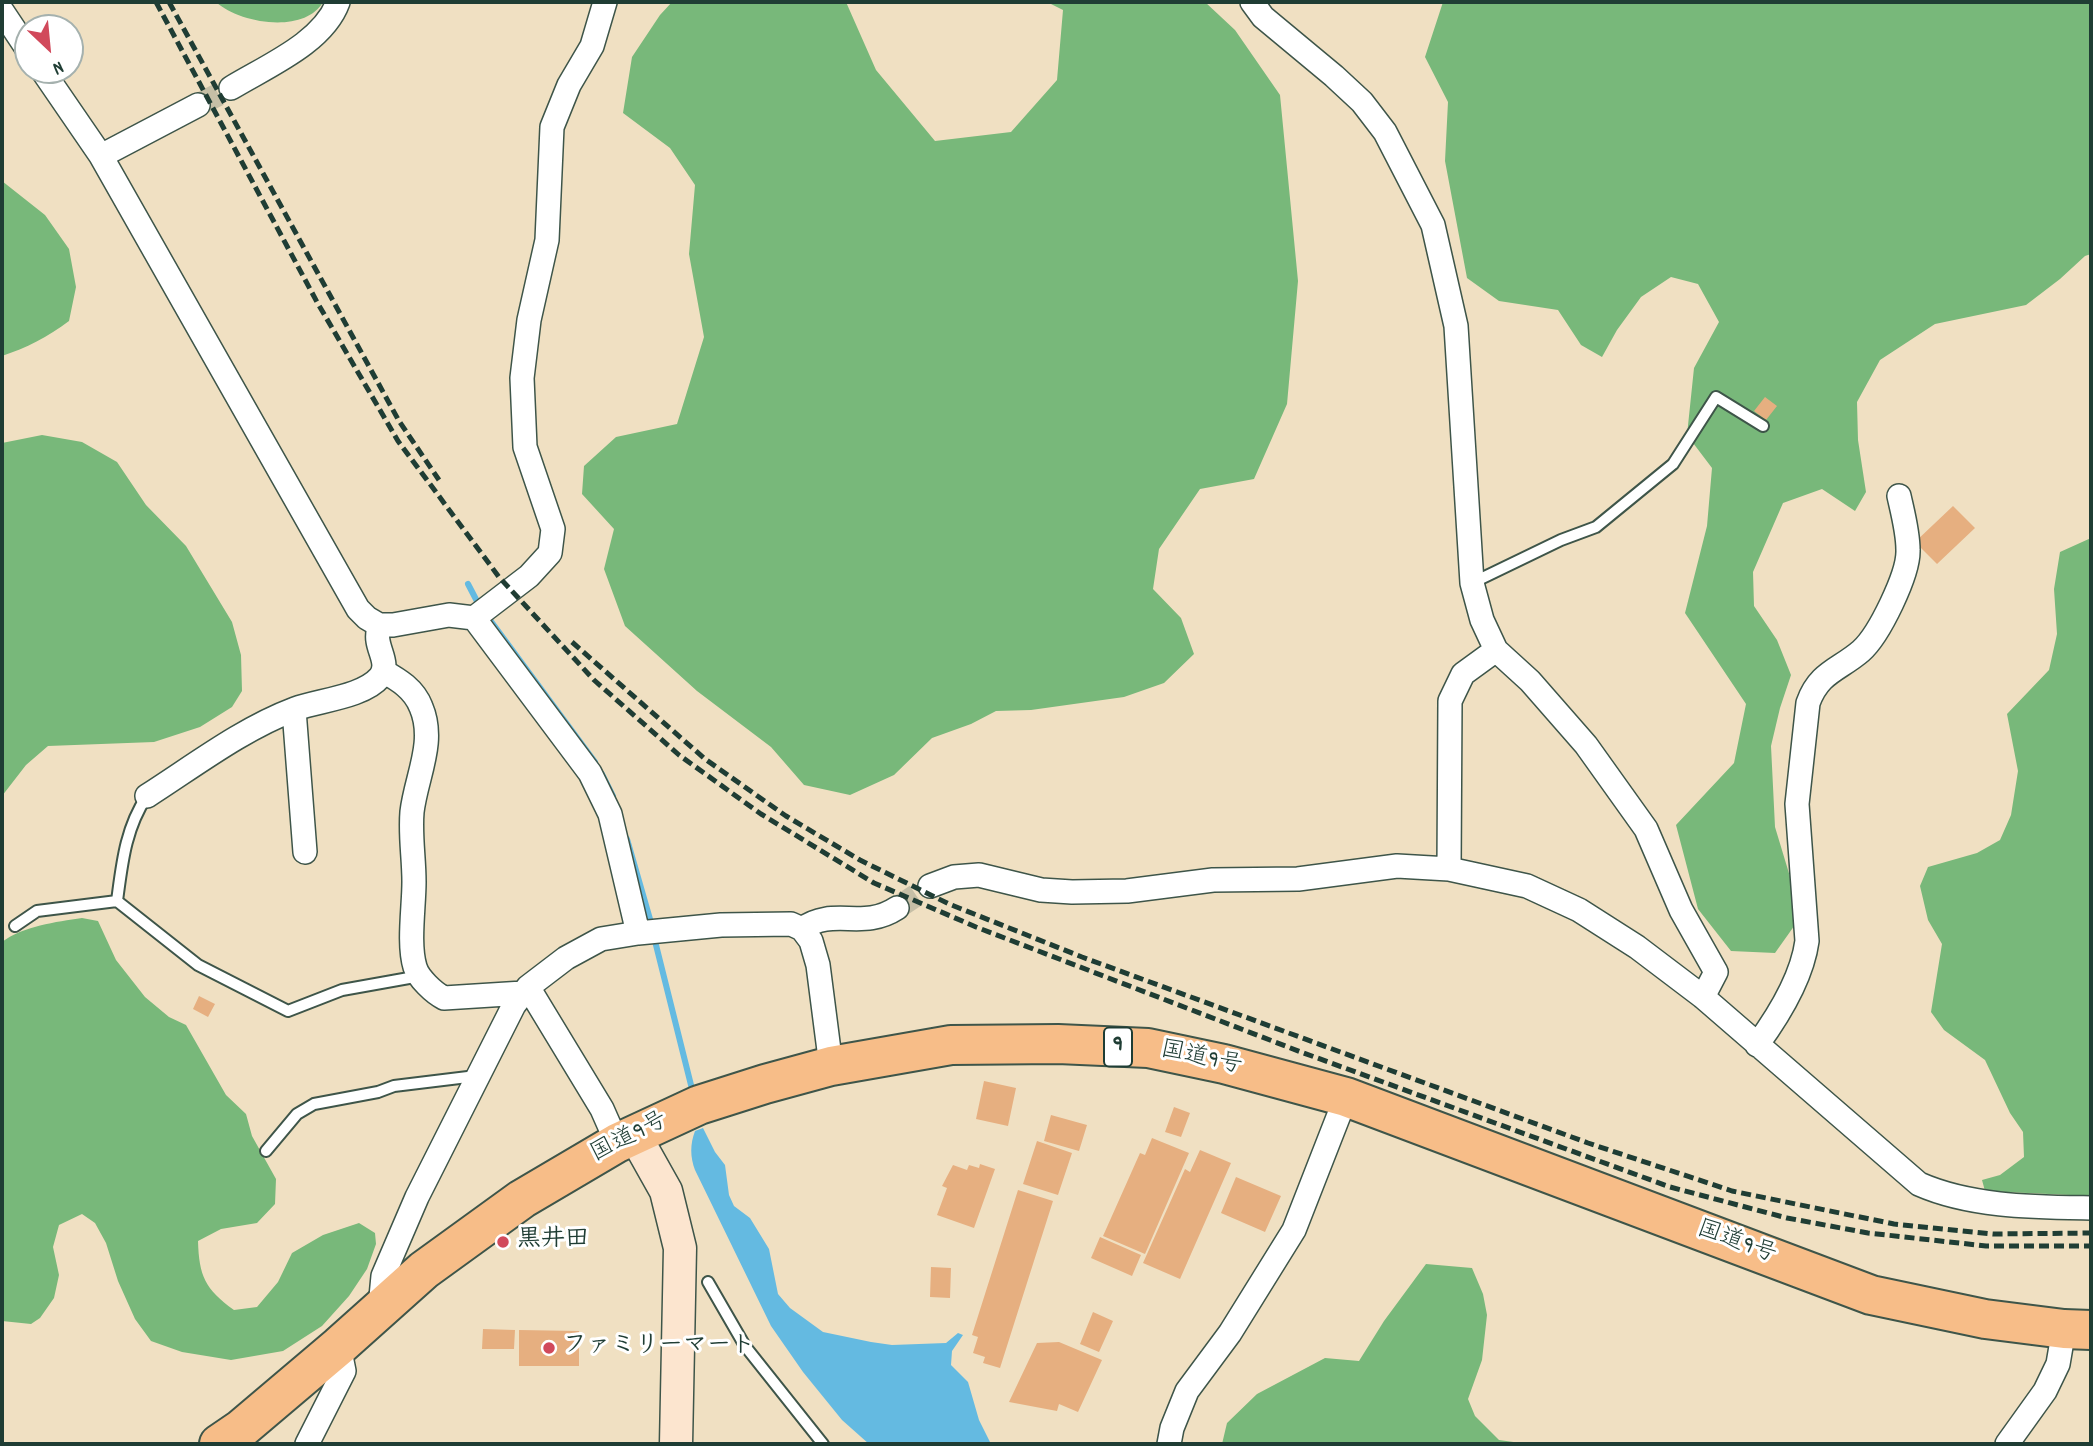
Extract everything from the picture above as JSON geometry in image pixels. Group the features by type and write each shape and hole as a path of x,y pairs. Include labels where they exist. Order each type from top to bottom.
{"highway":[{"name":"国道9号","path":"219,1444 241,1429 424,1270 472,1233 522,1199 625,1138 699,1105 765,1084 831,1066 951,1045 1058,1044 1148,1048 1224,1063 1346,1097 1871,1294 1985,1319 2077,1330"}],"street":[{"path":"231,88 310,40 326,23 338,2"},
{"path":"52,84 101,156 358,609 379,625 449,615 474,618 529,576 550,553 553,529 525,447 522,378 529,320 547,240 552,127 569,85 592,46 605,2"},
{"path":"1251,2 1263,17 1362,102 1385,132 1433,225 1457,326 1472,583 1482,620 1496,650 1530,681 1586,745 1647,830 1681,910 1716,972 1703,997"},
{"path":"2,12 14,30"},
{"path":"101,156 198,105"},
{"path":"1757,1045 1775,1020 1805,954 1807,940 1797,804 1808,703 1820,680 1859,653 1880,630 1908,564 1909,550 1899,496"},
{"path":"474,618 590,773 610,814 648,932"},
{"path":"146,796 242,735 294,710 362,690 373,683 385,667 378,639 379,625"},
{"path":"1449,869 1451,701 1463,674 1496,650"},
{"path":"383,671 412,692 425,719 425,759 415,797 411,832 414,879 413,957 417,973 444,998 525,990"},
{"path":"294,710 305,852"},
{"path":"929,886 954,877 979,875 1041,890 1127,891 1213,880 1298,879 1397,866 1449,869 1527,886 1579,910 1637,947 1703,997 1920,1184 1944,1195 2008,1204 2091,1208"},
{"path":"802,929 823,918 870,920 884,917 897,908"},
{"path":"385,1304 382,1297 383,1276 417,1197 496,1038 525,990 566,958 601,939 721,925 791,925 802,929 811,941 818,965 831,1066"},
{"path":"525,990 568,1049 602,1109 666,1191 680,1248 676,1444"},
{"path":"1169,1444 1187,1391 1230,1333 1294,1230 1346,1097"},
{"path":"2007,1444 2045,1391 2077,1330"},
{"path":"306,1444 344,1371 339,1346"}],"lane":[{"path":"1472,583 1561,540 1596,527 1674,464 1716,397 1763,426"},
{"path":"117,901 125,843 146,796"},
{"path":"15,926 37,911 117,901 198,965 288,1011 342,990 409,978 417,973"},
{"path":"266,1151 297,1114 314,1104 378,1092 394,1086 479,1076"},
{"path":"708,1282 745,1346 823,1444"}],"green space":[{"path":"216,2 323,2 314,12 302,19 272,22 240,16"},
{"path":"672,2 846,2 876,70 935,141 1011,132 1057,80 1063,10 1047,2 1205,2 1235,30 1280,95 1298,281 1287,404 1254,479 1200,489 1159,549 1153,589 1181,618 1194,654 1164,683 1124,697 1031,710 996,711 971,724 932,738 894,775 850,795 804,785 771,747 697,691 625,626 604,569 614,529 582,494 584,466 616,437 677,424 704,337 689,254 695,185 670,148 623,113 632,57"},
{"path":"1443,2 2091,2 2091,254 2085,256 2026,305 1935,324 1880,360 1857,402 1858,440 1866,492 1855,511 1822,489 1783,503 1753,572 1754,606 1777,640 1791,675 1771,746 1775,827 1791,880 1797,922 1775,953 1731,951 1698,909 1676,825 1734,763 1746,704 1685,613 1707,526 1712,468 1687,435 1694,368 1719,322 1698,284 1671,277 1641,297 1617,330 1602,357 1581,345 1558,310 1499,301 1467,278 1445,161 1448,102 1425,57"},
{"path":"2,181 45,215 69,249 76,287 69,321 37,342 2,356"},
{"path":"42,435 82,442 117,462 146,505 186,546 232,622 241,655 242,691 232,707 200,727 154,742 48,746 26,765 2,796 2,443"},
{"path":"2091,538 2091,1196 1985,1191 1982,1180 2000,1175 2024,1157 2023,1132 2010,1113 1985,1060 1944,1030 1931,1012 1942,944 1928,920 1920,886 1928,867 1977,853 2000,840 2011,815 2018,771 2007,714 2049,670 2057,634 2054,589 2060,552"},
{"path":"82,918 98,921 116,960 145,997 169,1017 186,1025 226,1095 246,1114 252,1136 276,1179 275,1204 257,1223 221,1229 198,1241 202,1273 216,1295 234,1310 257,1307 278,1282 292,1253 323,1235 359,1223 375,1233 376,1244 367,1269 349,1296 322,1326 283,1351 231,1360 182,1352 151,1341 135,1319 118,1281 106,1243 95,1223 82,1214 59,1225 53,1247 59,1275 54,1298 40,1318 31,1324 2,1321 2,942 30,928"},
{"path":"1426,1264 1472,1268 1483,1294 1487,1315 1482,1360 1468,1399 1475,1416 1499,1440 1528,1444 1222,1444 1227,1423 1257,1394 1325,1358 1359,1361 1384,1321"}],"water":[{"path":"703,1128 725,1165 729,1195 734,1206 750,1218 769,1249 778,1294 790,1308 823,1332 871,1342 892,1345 946,1343 958,1333 963,1335 952,1351 951,1365 968,1382 979,1420 991,1444 869,1444 842,1420 803,1372 771,1326 695,1170 691,1155 692,1141 695,1131"}],"building":[{"path":"1765,397 1777,406 1766,420 1754,411"},
{"path":"1953,506 1975,528 1937,564 1915,542"},
{"path":"199,996 215,1004 208,1017 193,1009"},
{"path":"984,1081 1016,1088 1008,1126 976,1119"},
{"path":"1174,1107 1190,1113 1181,1137 1165,1132"},
{"path":"1051,1115 1087,1125 1079,1151 1044,1141"},
{"path":"1152,1138 1189,1153 1145,1254 1103,1236 1140,1153 1145,1155"},
{"path":"1037,1141 1072,1153 1058,1195 1023,1184"},
{"path":"1200,1150 1231,1163 1180,1279 1143,1263 1185,1169 1190,1172"},
{"path":"980,1164 995,1169 974,1228 937,1215 947,1188 942,1186 953,1165 967,1170 969,1165 979,1168"},
{"path":"1236,1177 1281,1196 1265,1232 1221,1213"},
{"path":"1018,1190 1053,1201 1000,1368 983,1363 985,1357 973,1353 978,1337 972,1335"},
{"path":"1100,1237 1141,1255 1132,1276 1091,1258"},
{"path":"931,1267 951,1268 950,1298 930,1297"},
{"path":"1093,1312 1113,1321 1099,1352 1080,1344"},
{"path":"483,1329 515,1330 514,1349 482,1349"},
{"name":"ファミリーマート","path":"519,1330 579,1331 579,1366 519,1366"},
{"path":"1059,1342 1102,1360 1078,1412 1059,1404 1057,1411 1009,1402 1037,1343"}],"waterway":[{"path":"468,584 480,607"},
{"path":"487,616 595,762"},
{"path":"602,774 613,796"},
{"path":"627,839 652,926"},
{"path":"654,937 693,1093"}],"tunnel":[{"path":"198,105 231,88"},
{"path":"897,908 930,886"}],"railway":[{"path":"156,2 317,302 398,441 499,577 594,680 679,755 761,814 874,883 976,927 1301,1052 1670,1187 1787,1218 1868,1233 1986,1246 2091,1246"},
{"path":"169,2 399,421 439,480"},
{"path":"572,642 705,759 786,816 860,860 949,904 1082,957 1588,1143 1732,1191 1894,1224 1993,1234 2091,1233"}],"place":[{"name":"黒井田","path":"503,1242"},
{"name":"ファミリーマート","path":"549,1348"}]}
